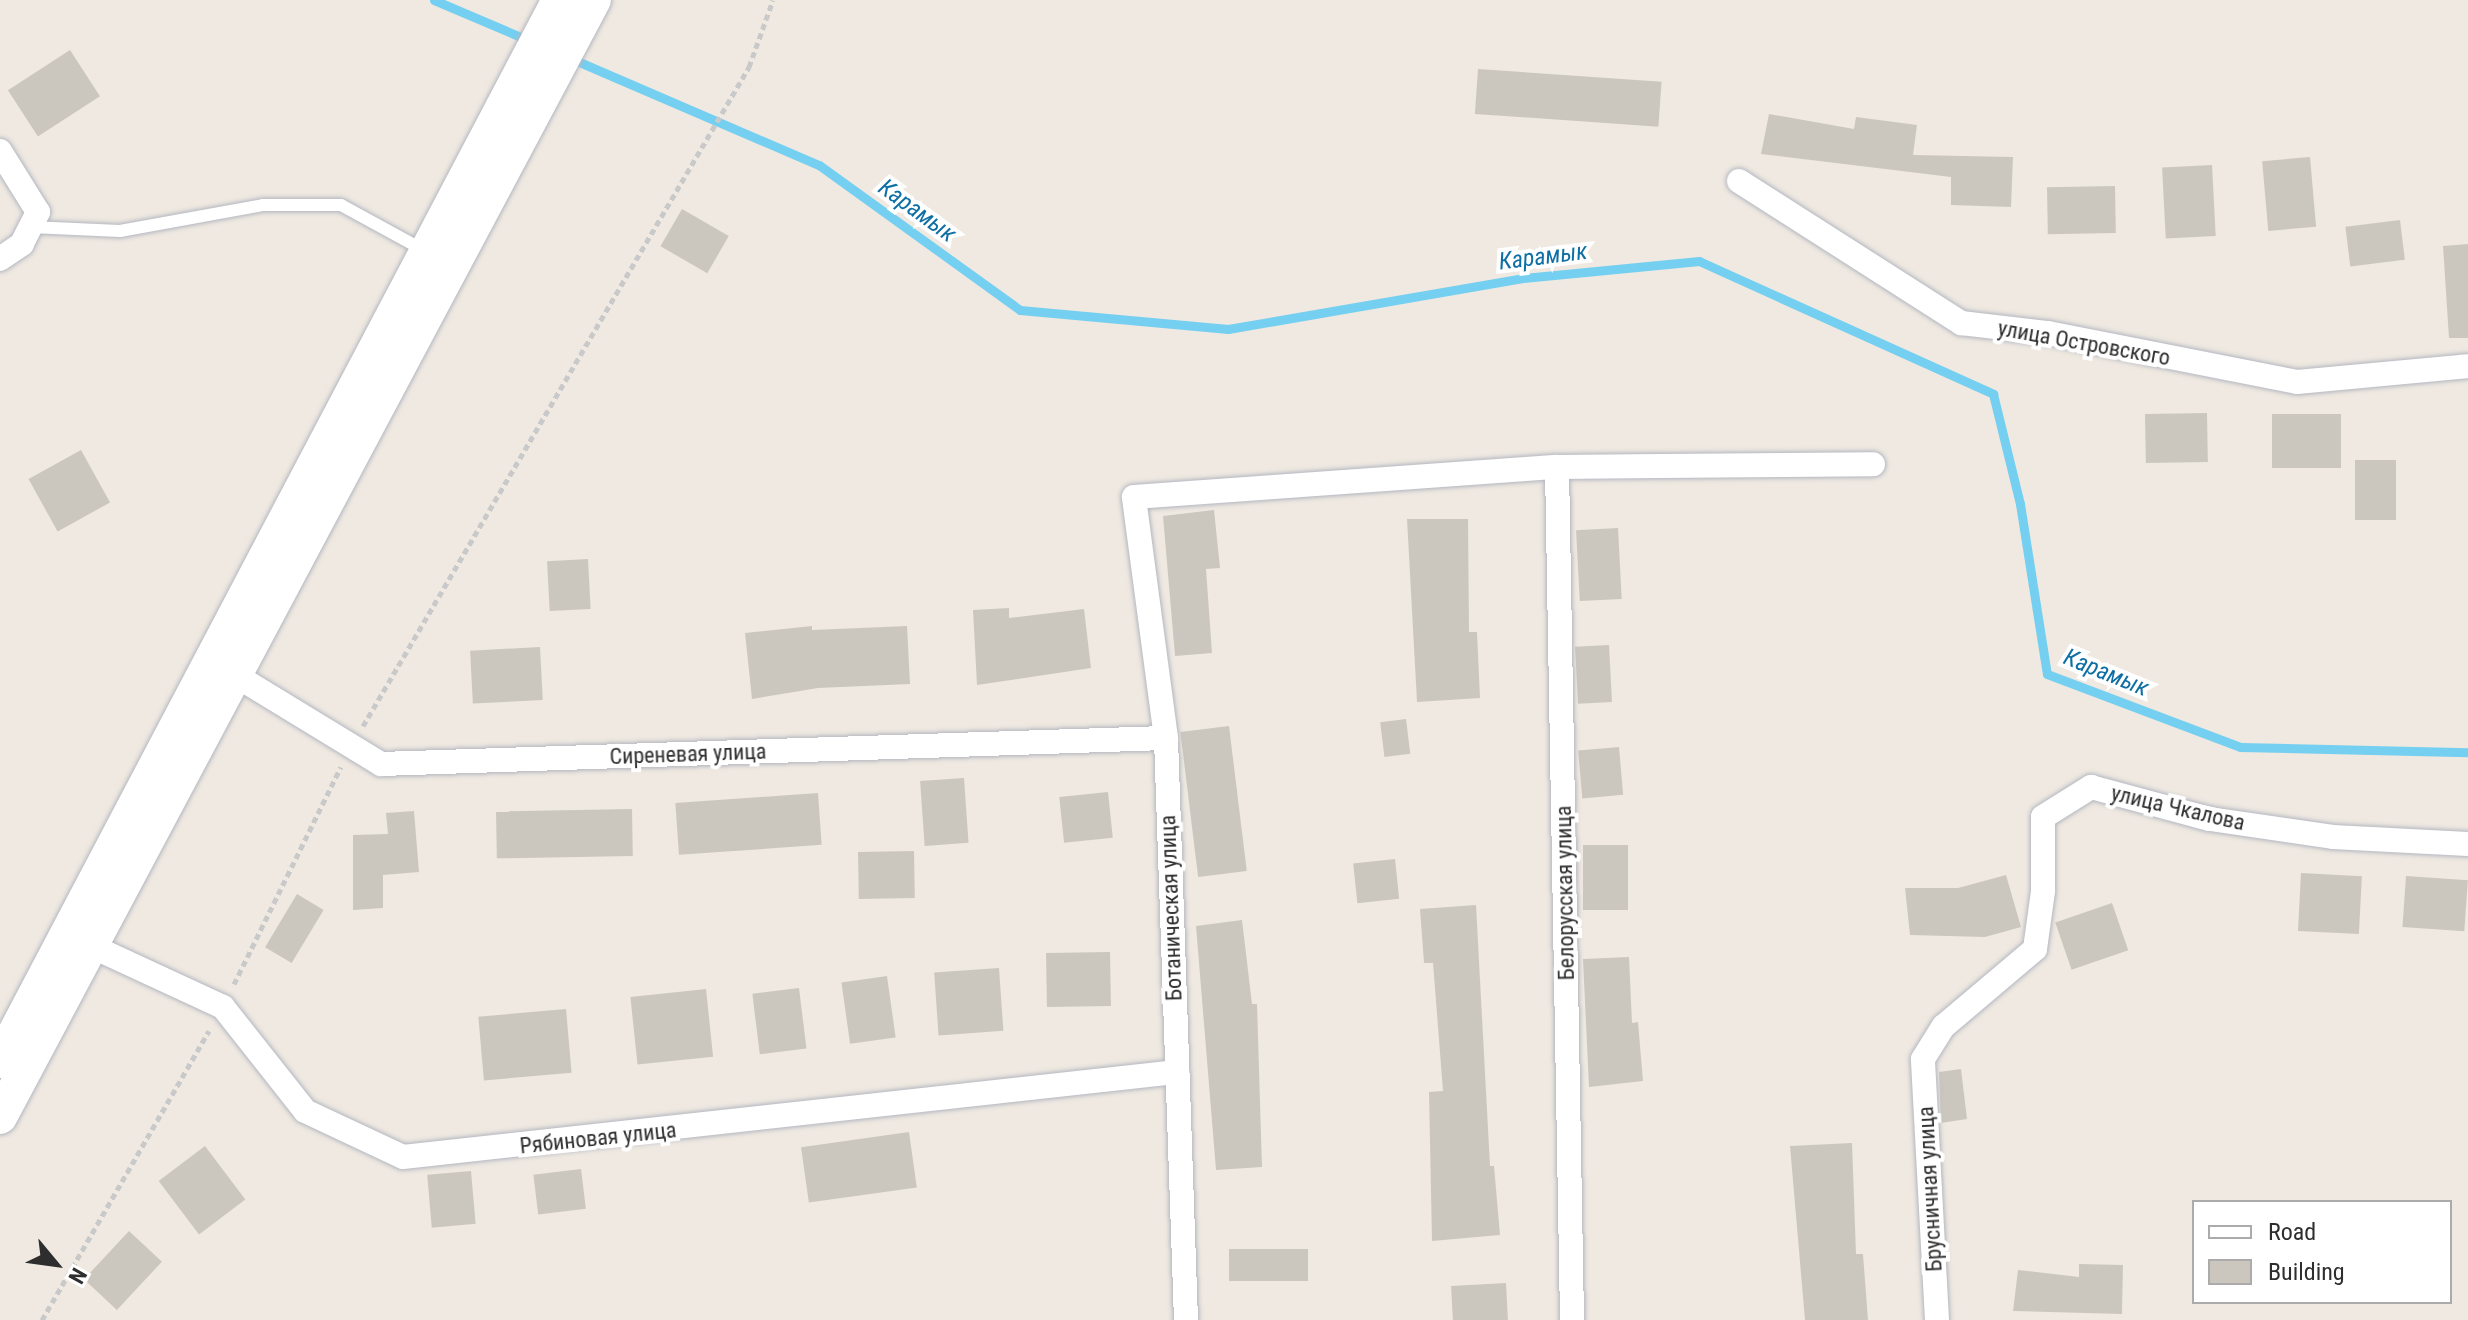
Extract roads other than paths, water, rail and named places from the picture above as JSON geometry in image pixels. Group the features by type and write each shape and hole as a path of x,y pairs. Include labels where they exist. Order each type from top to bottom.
{"main road":[{"path":"0,1061 439,257 514,114 559,0"},
{"path":"514,114 594,0"},
{"path":"0,1117 235,675 439,257"}],"street":[{"path":"0,151 34,219 22,244 0,259"},
{"name":"улица Островского","path":"1739,181 1961,323 2048,333 2297,382 2468,366"},
{"path":"1557,467 1873,464"},
{"name":"Ботаническая улица","path":"1186,1320 1166,738 1134,497 1557,467"},
{"name":"Белорусская улица","path":"1557,467 1572,1320"},
{"name":"Сиреневая улица","path":"235,675 381,764 1166,738"},
{"name":"улица Чкалова","path":"1923,1059 1944,1026 2035,949 2043,891 2043,817 2091,787 2225,821 2333,837 2468,844"},
{"name":"Рябиновая улица","path":"91,946 223,1007 305,1111 403,1157 1177,1072"},
{"name":"Брусничная улица","path":"1923,1059 1937,1320"}],"lane":[{"path":"34,219 120,231 263,205 341,205 439,257"}],"waterway":[{"name":"Карамык","path":"434,0 530,41"},
{"name":"Карамык","path":"570,58 819,165 1020,310 1228,329 1523,278 1699,261 1993,394 2020,504 2047,674 2240,747 2468,752"}]}
